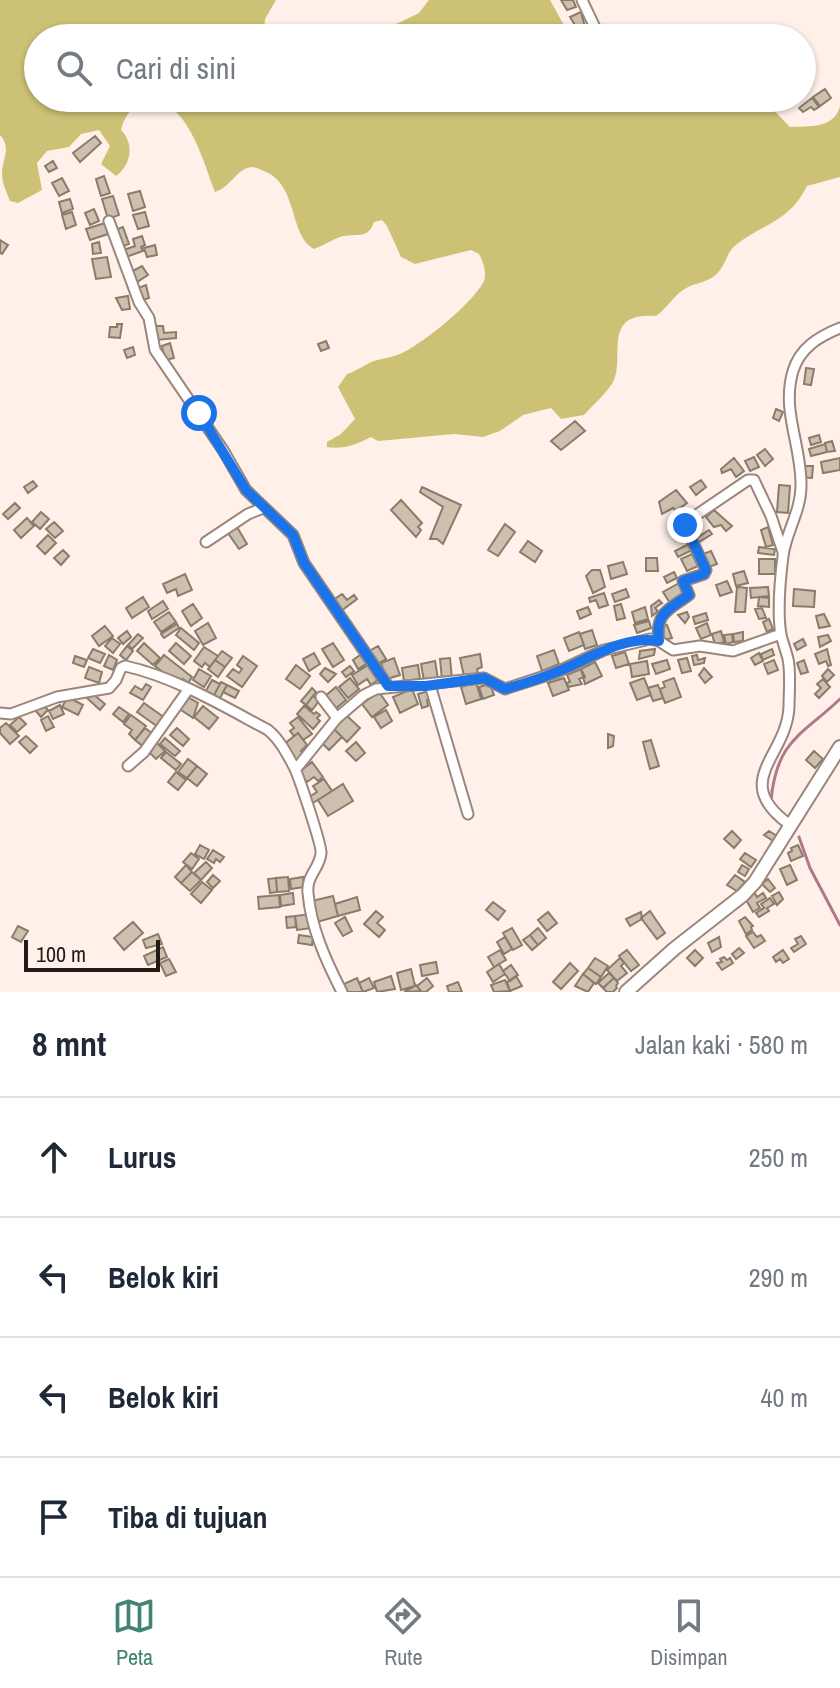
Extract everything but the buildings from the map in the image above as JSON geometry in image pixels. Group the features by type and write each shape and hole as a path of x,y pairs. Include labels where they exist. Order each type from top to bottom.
{"street":[{"path":"582,0 593,24"},
{"path":"109,221 139,302 149,318 155,350 223,450 246,490 293,535 304,563 388,686"},
{"path":"795,817 778,817 769,808 763,793 763,778 789,712 789,669 781,634 783,552 797,515 802,485 789,414 790,383 794,367 805,348 840,328"},
{"path":"659,641 656,624 659,618 689,595 683,581 704,574 706,570 686,528 689,520 748,480 754,480 783,552"},
{"path":"206,542 248,514 263,508"},
{"path":"296,769 337,718 364,695 388,686 430,685 484,678 505,689 557,672 604,650 650,639 673,650 700,646 733,651 781,634"},
{"path":"0,713 11,714 57,697 109,688 125,666 148,672 268,730 276,737 296,769 321,843 320,859 310,873 307,892 325,959 342,992"},
{"path":"430,685 468,814"},
{"path":"128,766 144,752 188,690"},
{"path":"321,697 337,718"},
{"path":"626,992 755,882 840,747"}],"shaded area":[{"path":"0,0 276,0 264,24 24,24 24,112 130,112 121,130 130,148 128,160 116,176 101,164 110,146 99,130 81,134 69,147 47,151 37,163 42,190 18,203 10,201 2,177 6,149 0,135"},
{"path":"429,0 550,0 563,24 396,24 419,13"},
{"path":"840,106 840,177 807,186 785,214 734,247 716,275 683,290 656,316 639,316 627,321 618,338 613,382 584,415 561,419 551,408 523,415 500,431 483,437 454,434 378,441 371,437 350,446 327,447 327,442 341,434 355,419 338,387 347,374 374,361 404,352 459,311 484,280 479,254 471,250 415,264 401,257 382,220 374,222 364,234 340,237 314,249 300,232 283,187 264,171 247,168 215,192 194,139 176,112 776,112 790,127 827,122"}],"waterway":[{"path":"771,800 774,780 785,751 840,699"},
{"path":"799,837 810,868 840,925"}],"route":[{"path":"199,413 246,490 293,535 304,563 388,686 426,686 484,678 505,689 557,672 604,650 650,639 659,641 656,624 659,618 690,594 683,583 684,579 704,574 706,570 685,525"}]}
